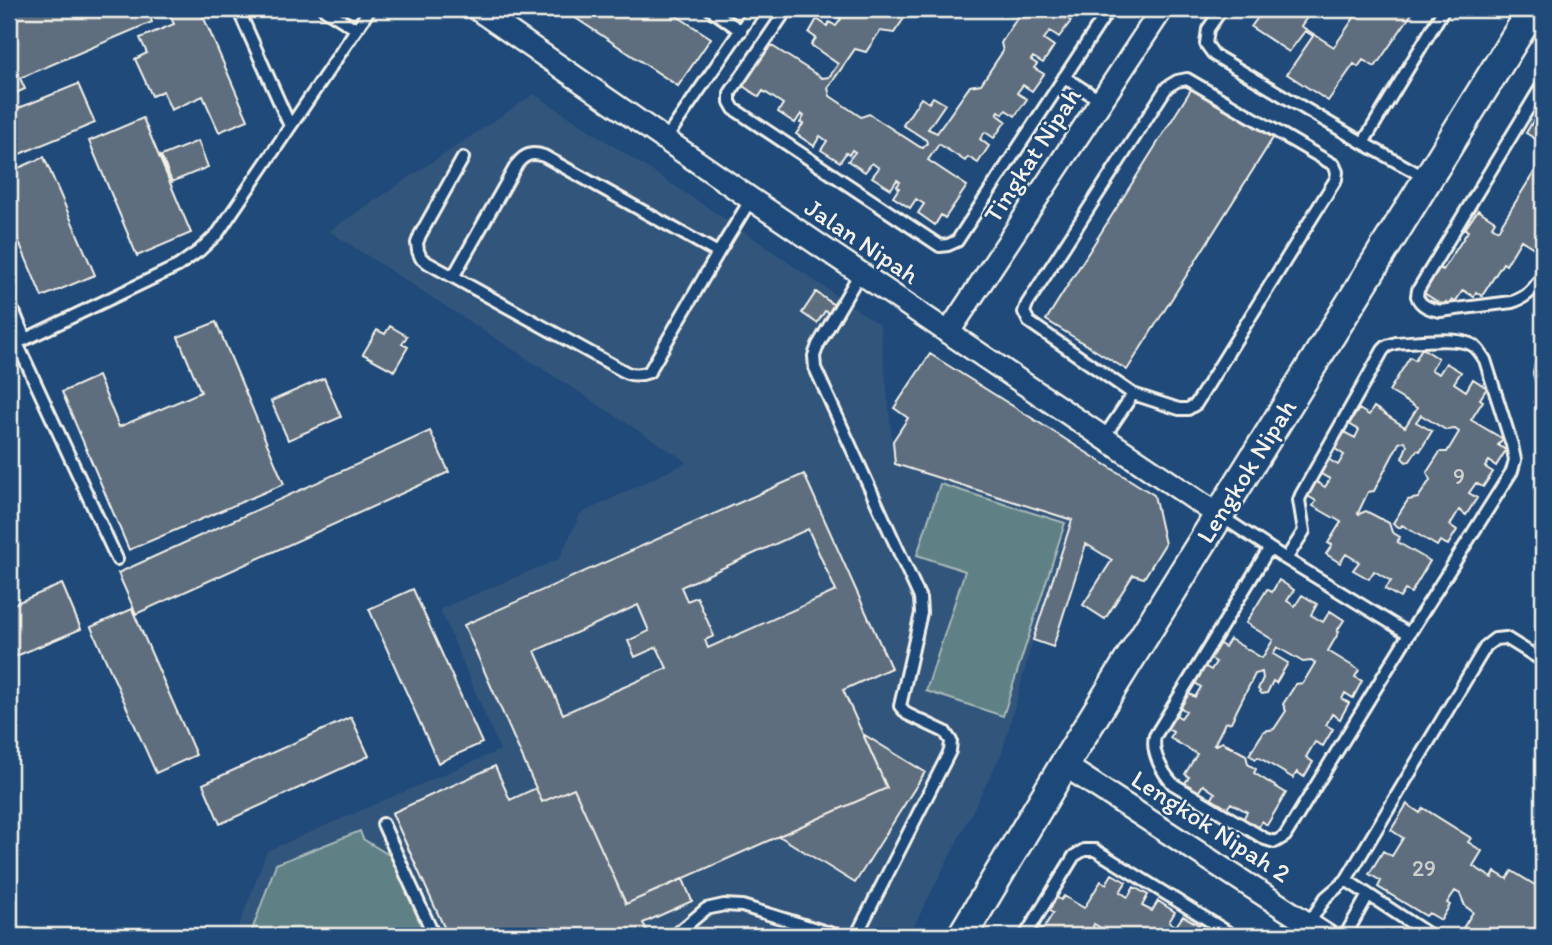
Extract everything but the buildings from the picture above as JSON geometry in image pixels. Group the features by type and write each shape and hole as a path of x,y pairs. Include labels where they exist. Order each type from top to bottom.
{"street":[{"name":"Tingkat Nipah","path":"948,333 1162,9"},
{"name":"Lengkok Nipah","path":"962,936 1064,765 1532,9"},
{"name":"Jalan Nipah","path":"483,11 665,141 1219,515"},
{"name":"Lengkok Nipah 2","path":"1064,765 1327,936"}],"lane":[{"path":"238,9 290,126"},
{"path":"324,9 356,29"},
{"path":"17,343 178,266 200,251 218,233 370,9"},
{"path":"710,9 740,31"},
{"path":"665,141 755,9"},
{"path":"787,9 730,93 730,102 734,109 940,246 957,242 1109,9"},
{"path":"1222,9 1208,29 1206,44 1214,55 1427,178"},
{"path":"1363,143 1444,9"},
{"path":"1064,77 1101,102"},
{"path":"1187,79 1334,165 1336,178 1196,404 1188,409 1179,409 1133,394 1029,323 1024,312 1167,86 1187,79"},
{"path":"1543,83 1416,296 1421,304 1431,310 1512,302 1532,292 1543,274"},
{"path":"453,277 517,164 528,154 536,153 718,253"},
{"path":"463,158 417,243 421,258 634,376 649,372 653,366 751,199"},
{"path":"856,936 950,751 951,741 946,732 907,714 900,706 921,613 920,598 815,368 814,356 818,345 860,273"},
{"path":"9,306 15,314 17,343 117,559"},
{"path":"1269,549 1155,736 1153,746 1165,775 1173,784 1265,839 1275,842 1285,836 1512,471 1516,460 1512,445 1485,360 1478,348 1457,341 1396,343 1383,350 1301,495 1299,500 1304,531 1286,559"},
{"path":"1543,359 1543,383"},
{"path":"1104,437 1133,394"},
{"path":"1219,515 1269,549 1409,634"},
{"path":"1309,923 1326,897 1346,880 1486,646 1495,639 1506,638 1543,661"},
{"path":"383,824 434,936"},
{"path":"1025,936 1074,856 1084,850 1095,850 1234,936"},
{"path":"1346,880 1431,936"},
{"path":"1345,936 1368,895"},
{"path":"674,936 706,909 724,905 742,906 839,936"}],"shaded area":[{"path":"534,94 736,226 880,325 895,464 1072,520 1033,640 1002,753 909,936 235,936 267,851 500,750 440,609 559,559 580,514 687,462 329,231"}],"green space":[{"path":"940,484 1065,523 1003,716 926,691 965,571 917,555"},
{"path":"360,831 363,839 392,857 428,936 250,936 276,864"}]}
